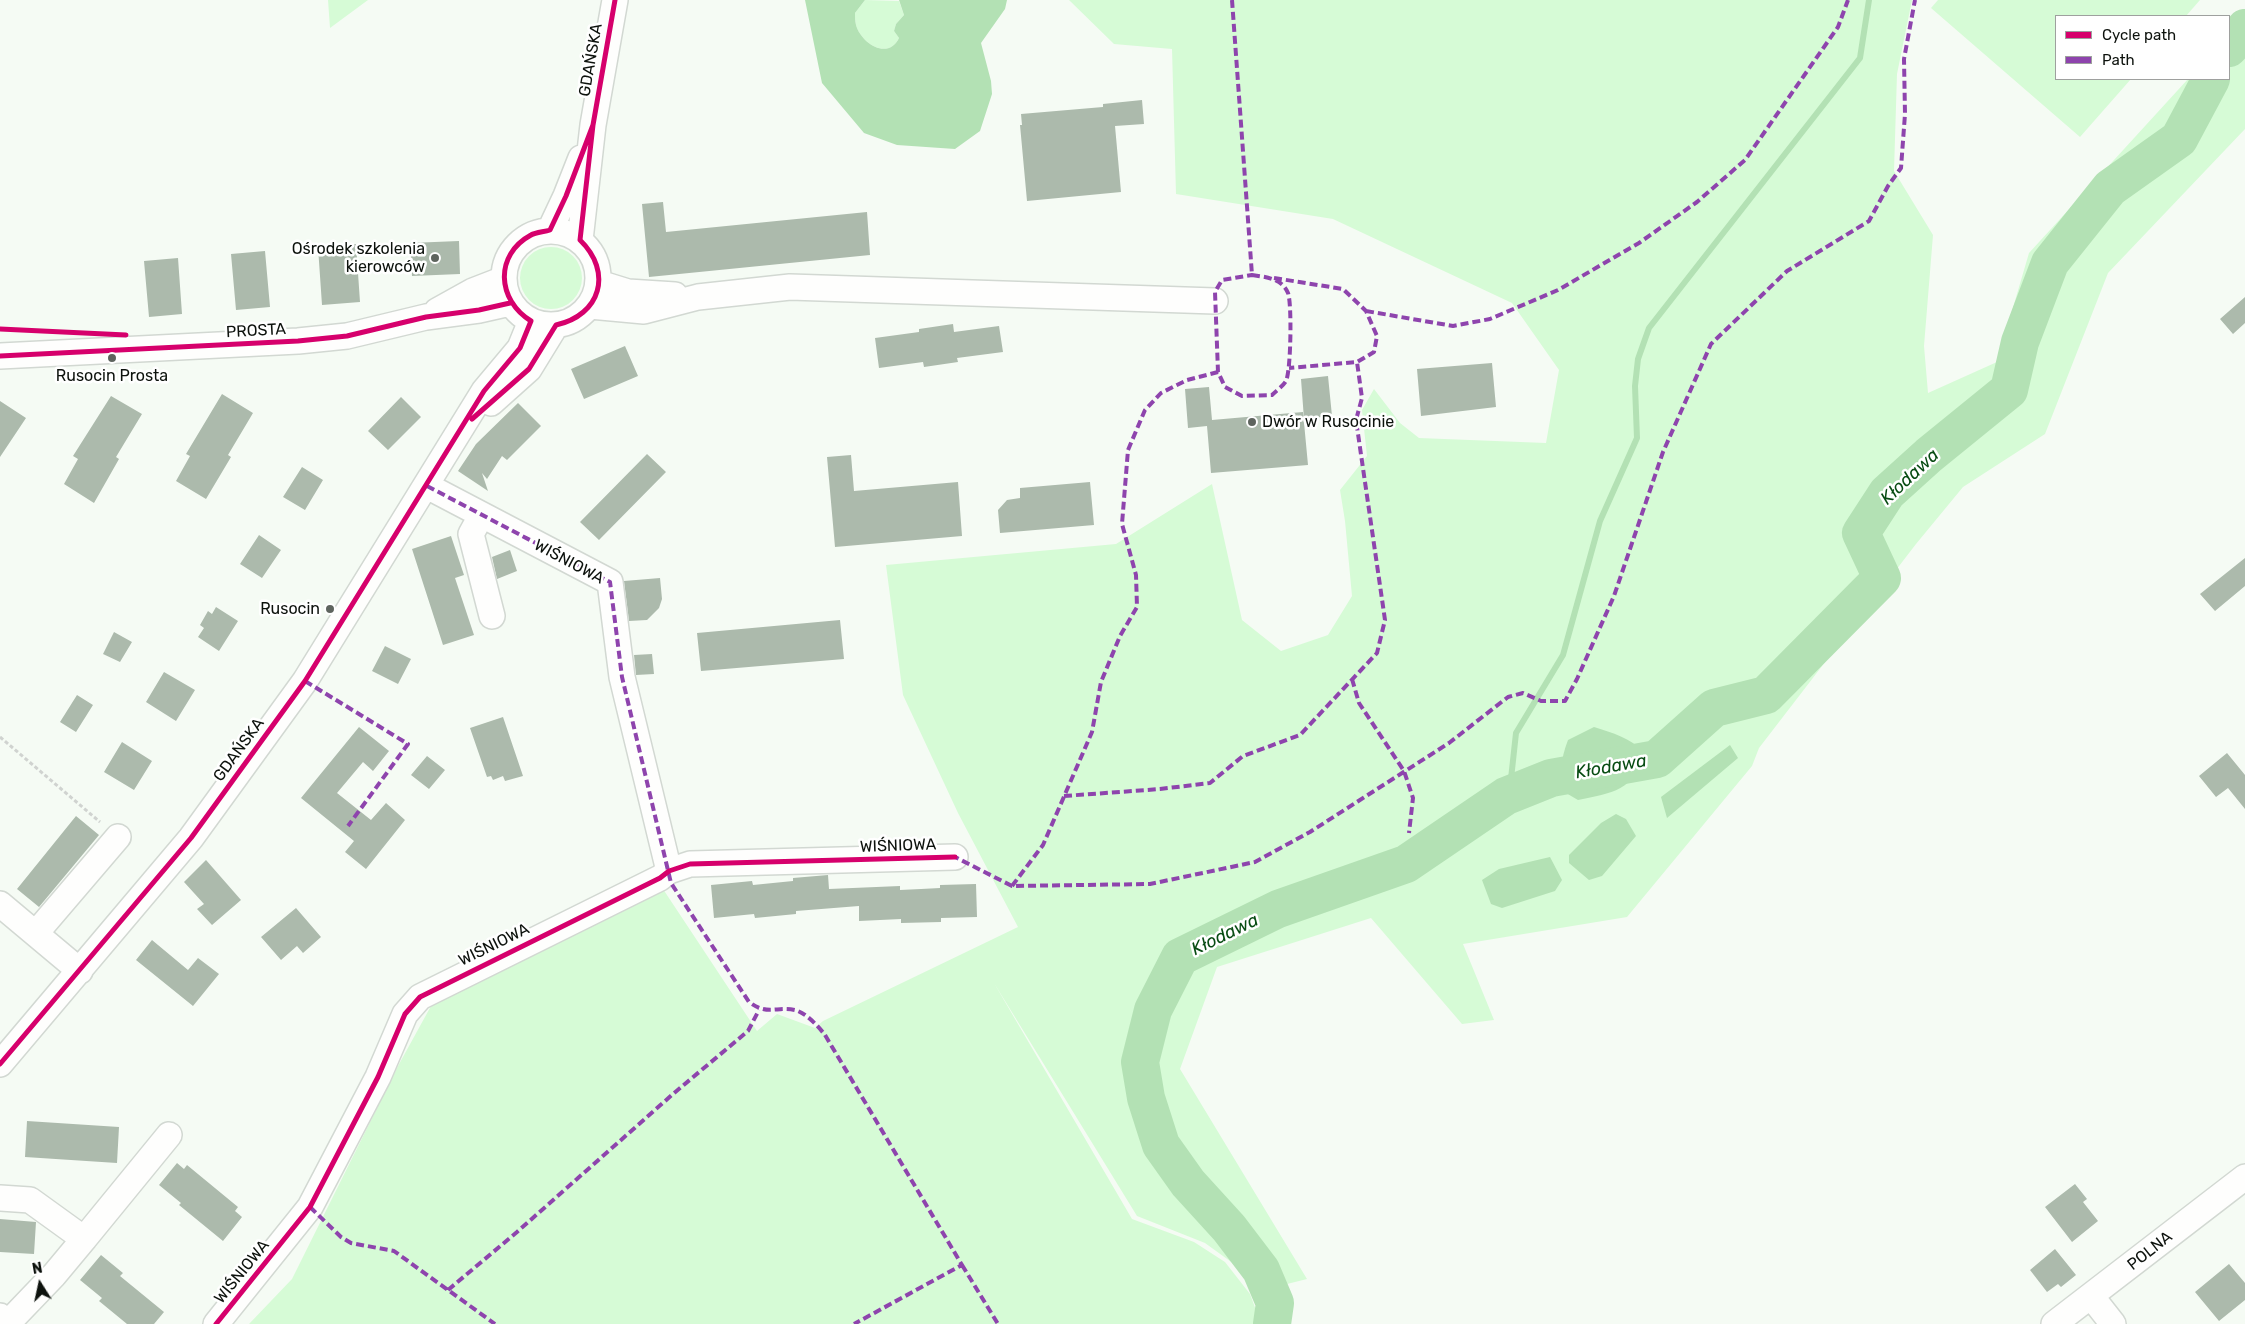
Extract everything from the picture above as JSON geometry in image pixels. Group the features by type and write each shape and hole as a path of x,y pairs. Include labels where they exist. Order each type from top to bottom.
{"street":[{"name":"GDAŃSKA","path":"580,240 593,125 615,0"},
{"name":"GDAŃSKA","path":"550,230 566,196 593,125"},
{"path":"550,230 566,233 580,240 595,259 599,283 596,295 590,306 580,316 569,322 556,325 543,325 531,321 516,310 510,303 504,279 507,261 517,245 532,234 550,230"},
{"name":"PROSTA","path":"426,317 473,291 504,279"},
{"path":"599,283 628,292 698,296 790,287 1215,301"},
{"path":"590,306 644,310 698,296"},
{"name":"PROSTA","path":"0,356 298,341 347,336 426,317 479,310 510,303"},
{"name":"GDAŃSKA","path":"0,1064 190,838 305,681 484,391 520,348 531,321"},
{"name":"GDAŃSKA","path":"464,426 529,369 556,325"},
{"name":"WIŚNIOWA","path":"427,486 610,582 622,677 669,871"},
{"path":"481,516 471,534 492,616"},
{"path":"36,933 118,837"},
{"name":"WIŚNIOWA","path":"216,1324 310,1207 378,1077 405,1014 420,997 660,878 669,871 690,864 955,857"},
{"path":"0,904 80,971"},
{"path":"0,1316 8,1323 54,1275 169,1135"},
{"name":"POLNA","path":"2054,1324 2245,1177"},
{"path":"0,1198 30,1200 84,1239"},
{"path":"2091,1296 2113,1324"}],"path":[{"path":"0,737 118,837"}],"shaded area":[{"path":"328,0 368,0 330,28"},
{"path":"865,0 899,1 904,15 896,24 894,31 899,38 894,45 882,49 875,47 863,38 859,32 855,13"},
{"path":"1069,0 1912,0 1897,74 1894,171 1933,235 1924,346 1928,393 1997,362 2029,253 2187,80 2230,80 2230,36 2245,20 2245,129 2108,273 2045,434 1963,487 1916,544 1759,748 1752,766 1627,917 1463,944 1494,1020 1462,1024 1371,918 1217,967 1180,1069 1307,1279 1255,1292 1234,1264 1205,1243 1137,1216 994,983 1132,1219 1194,1242 1225,1262 1250,1294 1260,1321 1259,1324 249,1324 292,1279 398,1066 431,1006 661,886 757,1031 777,1014 815,1028 823,1021 1018,927 958,813 903,695 886,565 1116,544 1212,484 1242,620 1281,651 1328,635 1352,596 1340,490 1367,456 1362,410 1374,389 1400,423 1419,438 1546,443 1559,370 1512,303 1333,219 1176,194 1172,49 1114,44"},
{"path":"1938,0 2200,0 2187,15 2055,15 2055,80 2130,80 2080,137 1931,8"},
{"path":"551,247 568,252 573,256 577,261 582,278 577,295 573,300 568,304 551,309 534,304 529,300 525,295 520,278 525,261 529,256 534,252"}],"water":[{"path":"805,0 865,0 855,13 856,25 863,38 875,47 882,49 894,45 899,38 894,31 896,24 904,15 899,0 1007,0 1005,9 981,43 991,81 992,94 980,131 955,149 897,145 864,133 822,83"},
{"path":"1594,727 1627,740 1644,752 1635,775 1620,788 1601,795 1578,800 1566,793 1562,773 1563,754 1568,740"},
{"path":"1730,745 1738,758 1667,818 1661,797"},
{"path":"1616,814 1626,819 1636,836 1602,876 1589,880 1569,863 1569,855 1601,823"},
{"path":"1550,857 1562,880 1555,891 1502,908 1491,904 1482,880 1499,869"}],"building":[{"path":"1142,100 1144,124 1115,126 1121,192 1027,201 1020,125 1022,125 1021,114 1103,107 1103,104"},
{"path":"663,202 666,232 867,212 870,255 649,277 642,204"},
{"name":"Ośrodek szkolenia kierowców","path":"459,241 460,274 412,276 410,243"},
{"path":"356,244 360,302 322,305 318,247"},
{"path":"265,251 270,307 236,310 231,254"},
{"path":"178,258 182,314 149,317 144,261"},
{"path":"2245,297 2245,323 2233,334 2220,319"},
{"path":"953,324 954,332 999,326 1003,352 957,358 958,362 924,367 923,362 879,368 875,338 919,332 919,329"},
{"path":"625,346 638,376 584,399 571,369"},
{"path":"1492,363 1496,407 1421,416 1417,369"},
{"path":"1328,376 1332,416 1304,419 1301,379"},
{"name":"Dwór w Rusocinie","path":"1209,387 1212,420 1303,412 1308,465 1211,473 1207,426 1188,428 1185,389"},
{"path":"222,394 253,413 228,455 231,457 206,499 176,481 190,456 186,454"},
{"path":"111,396 142,414 116,457 119,459 94,503 64,484 78,459 73,456"},
{"path":"401,397 421,417 388,450 368,431"},
{"path":"0,401 26,418 0,457"},
{"path":"518,403 541,426 507,460 502,456 487,479 482,473 488,491 458,471 476,444"},
{"path":"647,454 666,472 599,540 580,522"},
{"path":"851,455 854,491 958,482 962,536 835,547 827,457"},
{"path":"302,467 323,480 305,510 283,497"},
{"path":"1090,482 1094,525 1000,533 998,510 1007,500 1020,498 1020,488"},
{"path":"259,535 281,550 262,578 240,564"},
{"path":"451,536 464,575 455,578 474,635 443,645 412,549"},
{"path":"510,550 517,571 497,579 492,557"},
{"path":"2245,558 2245,586 2215,611 2200,594"},
{"path":"660,578 662,599 659,608 647,620 629,621 624,581"},
{"path":"216,607 238,621 219,651 198,637 204,628 200,625 208,611 212,614"},
{"path":"840,620 844,659 701,671 697,633"},
{"path":"114,632 132,642 120,662 103,654"},
{"path":"385,646 411,659 398,684 372,671"},
{"path":"652,654 654,674 636,675 634,655"},
{"path":"164,672 195,690 176,721 146,702"},
{"path":"77,695 93,705 76,732 60,722"},
{"path":"503,717 523,776 505,781 503,776 493,780 491,776 487,777 470,728"},
{"path":"359,727 389,751 373,771 363,762 337,793 371,820 386,803 405,820 366,869 345,852 354,841 301,798"},
{"path":"122,742 152,761 134,790 104,772"},
{"path":"2227,753 2245,775 2245,809 2228,788 2216,797 2199,776"},
{"path":"427,756 445,770 429,789 411,775"},
{"path":"76,816 99,835 39,907 17,889"},
{"path":"206,860 241,900 212,925 197,909 204,904 184,882"},
{"path":"828,875 829,889 900,886 900,890 940,888 940,885 976,884 977,917 941,918 941,922 901,923 901,919 859,921 859,906 796,911 796,914 755,918 754,914 714,918 711,885 752,881 753,885 793,881 793,878"},
{"path":"296,908 321,937 303,953 297,946 281,960 261,937"},
{"path":"152,940 188,970 198,958 219,974 193,1006 136,960"},
{"path":"27,1121 119,1127 117,1163 25,1157"},
{"path":"177,1163 184,1169 187,1165 238,1207 235,1211 242,1217 223,1241 179,1205 181,1203 159,1185"},
{"path":"2075,1184 2087,1199 2083,1202 2098,1221 2072,1242 2045,1207"},
{"path":"0,1219 36,1222 34,1254 0,1252"},
{"path":"2055,1249 2076,1275 2061,1287 2058,1284 2047,1292 2030,1270"},
{"path":"101,1255 123,1273 120,1276 164,1312 154,1324 127,1324 99,1301 102,1298 80,1280"},
{"path":"2229,1264 2245,1283 2245,1300 2219,1321 2195,1292"}],"waterway":[{"name":"Kłodawa","path":"1506,796 1510,788 1516,733 1563,655 1600,521 1637,438 1635,386 1638,359 1649,328 1860,58 1869,0"},
{"name":"Kłodawa","path":"2230,47 2245,28"},
{"name":"Kłodawa","path":"1272,1324 1275,1303 1261,1270 1229,1228 1188,1183 1161,1145 1146,1098 1140,1062 1153,1010 1180,957 1278,909 1406,864 1506,796 1551,778 1657,759 1714,708 1766,695 1882,578 1861,533 1887,493 1929,455 2009,390 2020,342 2050,263 2110,188 2179,139 2210,80"}],"marked path":[{"path":"1232,0 1252,275"},
{"path":"1366,311 1453,326 1490,319 1558,290 1639,243 1697,202 1745,160 1838,27 1848,0"},
{"path":"951,857 955,857 1012,886 1150,884 1255,862 1310,832 1449,743 1508,697 1523,693 1541,701 1565,701 1577,679 1614,596 1663,452 1711,344 1787,271 1869,221 1888,186 1901,168 1905,114 1904,59 1915,0"},
{"path":"1252,275 1277,281 1282,284 1288,293 1290,310 1288,375 1285,383 1272,395 1242,396 1225,387 1218,372 1215,292 1222,280 1252,275"},
{"path":"1274,278 1343,289 1366,311 1377,336 1374,352 1357,362 1289,368"},
{"path":"1064,796 1160,789 1210,783 1243,756 1300,735 1377,653 1385,620 1356,420 1362,398 1357,362"},
{"path":"1012,886 1043,845 1092,732 1101,682 1120,636 1137,607 1136,575 1122,524 1128,450 1145,410 1161,393 1187,380 1218,372"},
{"path":"427,486 610,582 622,677 671,883 749,1002 767,1010 795,1010 811,1020 825,1035 962,1265 854,1324"},
{"path":"1352,679 1359,703 1404,771 1413,798 1409,833"},
{"path":"305,681 408,744 348,826"},
{"path":"448,1290 748,1031 759,1010"},
{"path":"310,1207 341,1237 351,1243 394,1251 495,1324"},
{"path":"962,1265 998,1324"}],"cycle path":[{"path":"472,419 529,369 556,325 571,320 583,312 592,302 597,291 599,278 596,265 590,252 580,240 593,125 615,0"},
{"path":"0,1064 191,838 305,681 484,391 520,348 531,321 511,302 504,278 506,265 511,254 519,244 533,234 550,230 566,196 593,125"},
{"path":"0,356 298,341 347,336 426,317 479,310 510,303"},
{"path":"0,329 126,335"},
{"path":"216,1324 310,1207 378,1077 405,1014 420,997 660,878 669,871 690,864 955,857"}],"place":[{"name":"Ośrodek szkolenia kierowców","path":"435,258"},
{"name":"Rusocin Prosta","path":"112,358"},
{"name":"Dwór w Rusocinie","path":"1252,422"},
{"name":"Rusocin","path":"330,609"}]}
